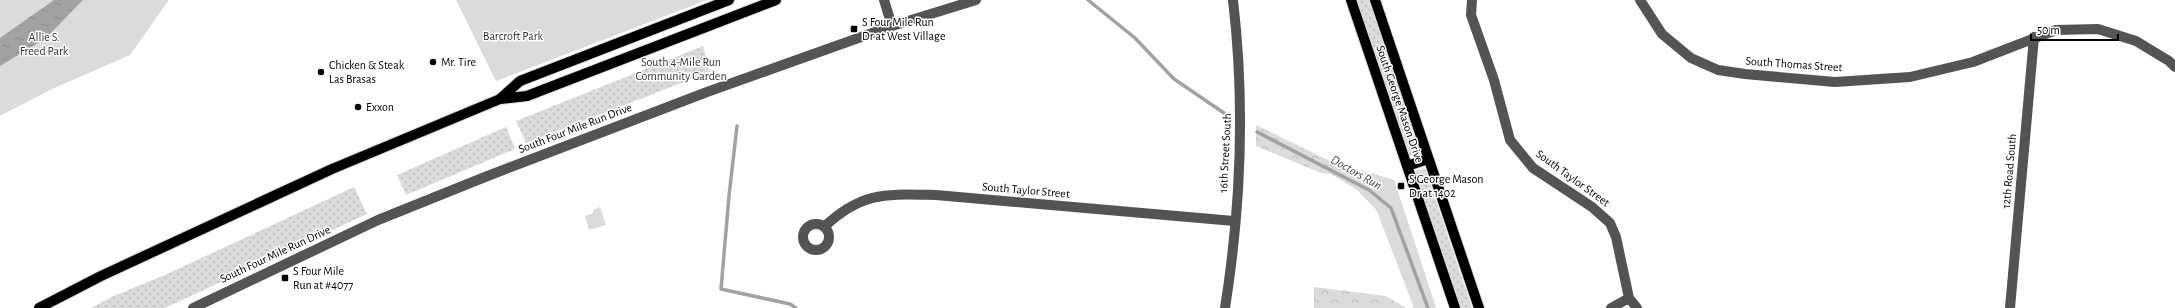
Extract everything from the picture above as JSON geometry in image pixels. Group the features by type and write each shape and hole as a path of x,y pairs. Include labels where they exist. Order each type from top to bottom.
{"main road":[{"path":"500,99 520,81 729,0"},
{"path":"39,308 101,276 280,193 500,99 527,96 627,55 776,0"},
{"name":"South George Mason Drive","path":"1351,0 1455,308"},
{"name":"South George Mason Drive","path":"1375,0 1479,308"},
{"path":"1407,166 1428,159"}],"street":[{"path":"884,0 892,26"},
{"name":"South Four Mile Run Drive","path":"193,308 378,220 456,188 707,92 892,26 976,0"},
{"name":"16th Street South","path":"1225,308 1234,221 1240,112 1237,39 1233,0"},
{"name":"South Taylor Street","path":"1472,0 1471,15 1494,80 1510,140 1533,168 1592,207 1610,222 1616,237 1629,298 1637,308"},
{"name":"South Thomas Street","path":"1640,0 1662,34 1691,58 1718,70 1835,82 1910,77 1973,62 2034,37 2056,30 2098,29 2136,41 2175,66"},
{"name":"12th Road South","path":"2010,308 2034,37"},
{"name":"South Taylor Street","path":"824,226 840,212 858,201 888,194 943,196 1234,221"},
{"path":"1611,308 1629,298"}],"green space":[{"name":"Allie S. Freed Park","path":"0,0 169,0 130,55 52,89 0,116"},
{"name":"Barcroft Park","path":"456,0 707,0 496,81"},
{"path":"1357,0 1369,0 1420,152 1410,156"},
{"name":"South 4-Mile Run Community Garden","path":"703,46 710,72 526,143 516,121"},
{"path":"1256,125 1332,162 1394,180 1436,308 1414,308 1394,228 1356,189 1331,174 1321,173 1256,146"},
{"path":"506,127 515,149 406,195 397,175"},
{"path":"1425,168 1472,308 1461,308 1415,171"},
{"path":"1341,169 1394,180 1436,308 1414,308 1373,201"},
{"path":"354,187 367,214 165,308 91,308 111,297 165,275"},
{"path":"600,207 606,225 589,230 585,216 593,213 593,210"},
{"path":"1314,287 1386,296 1406,308 1314,308"}],"water":[{"path":"54,0 83,0 46,38 0,66 0,38"}],"waterway":[{"name":"Doctors Run","path":"1088,0 1135,38 1174,79 1224,113"},
{"path":"737,126 721,289 790,304 796,308"},
{"name":"Doctors Run","path":"1257,132 1369,190 1391,208 1428,308"}],"place":[{"name":"S Four Mile Run Dr at West Village","path":"854,29"},
{"name":"Mr. Tire","path":"433,62"},
{"name":"Chicken & Steak Las Brasas","path":"321,72"},
{"name":"Exxon","path":"358,107"},
{"name":"S George Mason Dr at 1402","path":"1401,186"},
{"name":"S Four Mile Run at #4077","path":"285,278"}]}
